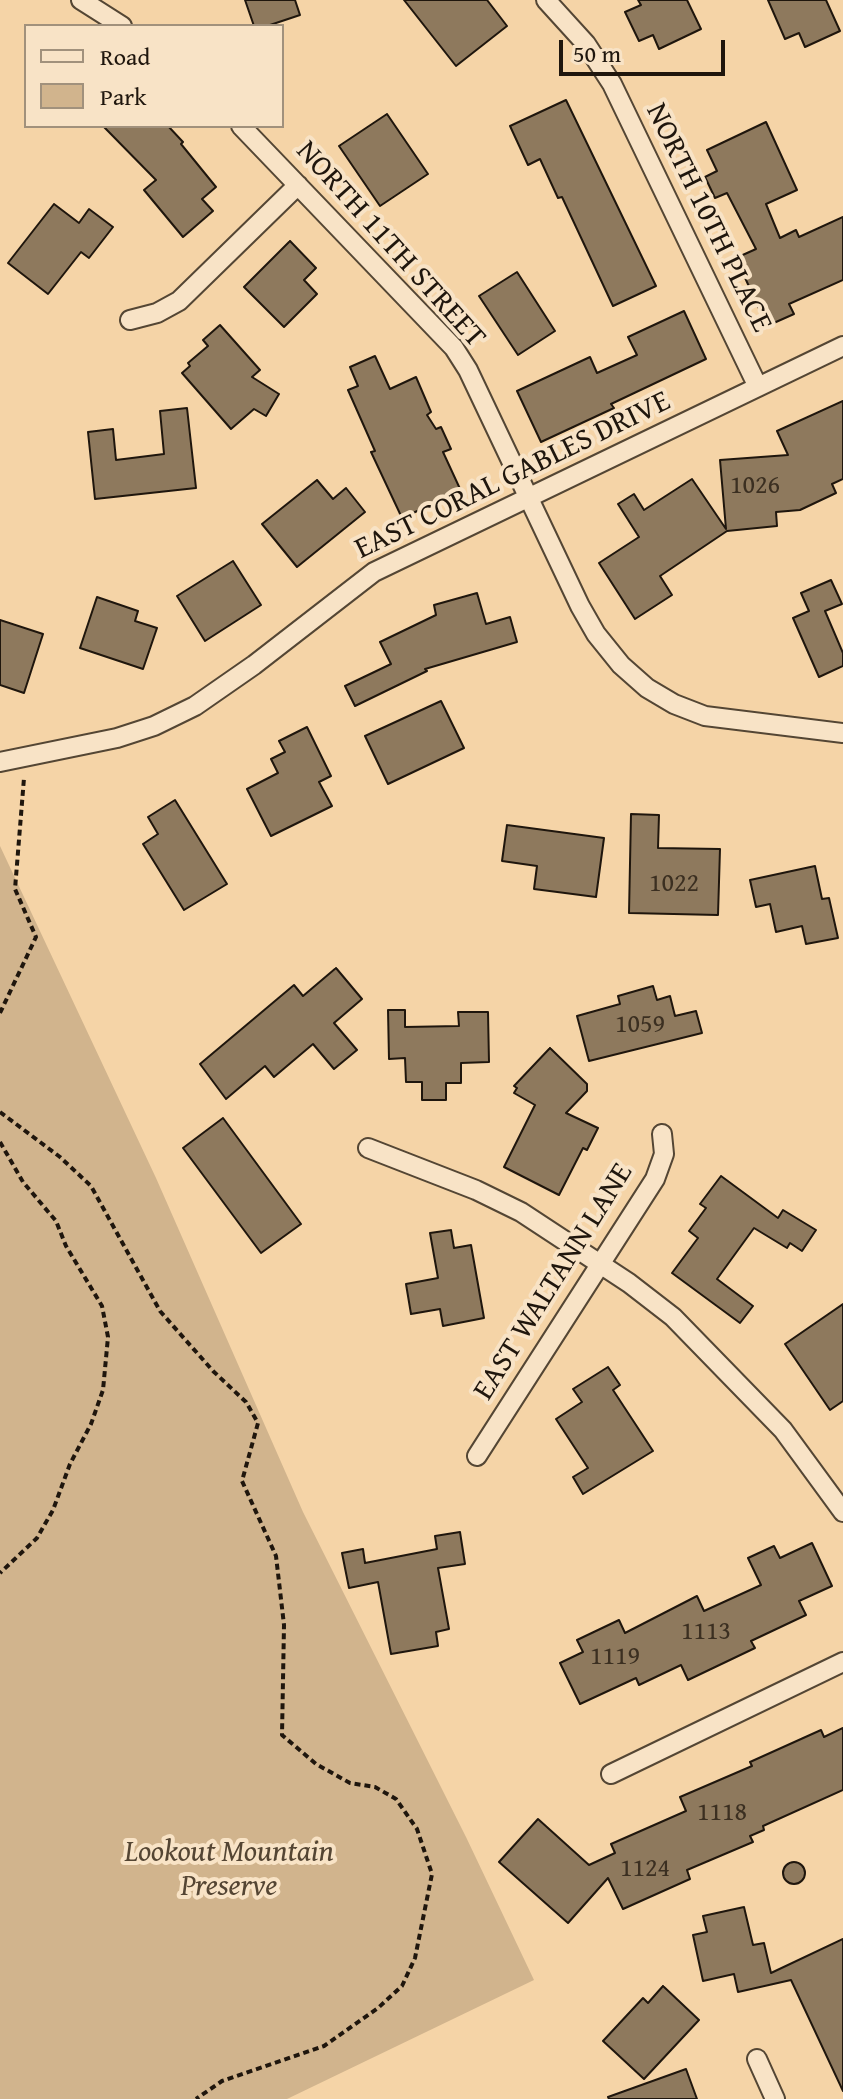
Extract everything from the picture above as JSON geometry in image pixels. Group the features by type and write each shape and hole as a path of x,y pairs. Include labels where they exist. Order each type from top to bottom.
{"street":[{"path":"81,0 119,24"},
{"name":"NORTH 10TH PLACE","path":"546,0 586,44 612,84 758,387"},
{"name":"NORTH 11TH STREET","path":"243,128 454,348 468,370 580,606 596,634 621,665 647,688 674,704 705,716 843,733"},
{"path":"130,320 157,313 179,301 298,185"},
{"name":"EAST CORAL GABLES DRIVE","path":"0,762 117,738 154,726 195,706 254,665 374,572 843,346"},
{"name":"EAST WALTANN LANE","path":"477,1456 655,1179 664,1154 662,1134"},
{"path":"368,1148 449,1179 521,1212 602,1264 673,1317 783,1430 843,1512"},
{"path":"611,1774 843,1662"},
{"path":"757,2059 775,2099"}],"path":[{"path":"0,1013 36,937 15,889 20,807 28,756"},
{"path":"0,1112 60,1157 91,1186 160,1311 252,1412 258,1423 242,1481 276,1556 284,1625 282,1735 316,1764 350,1783 375,1787 396,1799 417,1829 432,1874 415,1958 402,1986 378,2008 324,2046 222,2081 196,2099"},
{"path":"0,1142 23,1182 56,1221 66,1246 102,1306 108,1337 103,1390 53,1510 37,1538 0,1573"}],"green space":[{"name":"Lookout Mountain Preserve","path":"0,846 156,1178 303,1512 534,1980 287,2099 0,2099"}],"building":[{"path":"245,0 295,0 300,15 273,24 253,24"},
{"path":"404,0 487,0 507,26 456,66"},
{"path":"638,0 687,0 701,29 659,49 653,35 639,41 625,12 641,5"},
{"path":"768,0 826,0 840,31 805,47 799,33 785,39"},
{"path":"566,100 656,286 613,306 562,197 558,198 540,159 528,165 510,126"},
{"path":"387,114 428,174 380,206 339,146"},
{"path":"766,122 797,190 766,204 780,238 796,230 799,237 843,217 843,280 789,304 794,314 767,326 736,258 756,249 727,193 715,198 705,177 717,171 707,150"},
{"path":"105,128 170,128 216,187 202,199 213,211 183,237 144,190 156,180"},
{"path":"54,204 79,223 89,209 113,227 89,258 81,252 48,294 8,263"},
{"path":"290,241 316,268 304,280 317,294 284,327 244,287"},
{"path":"517,272 555,331 518,355 479,296"},
{"path":"684,311 706,359 611,404 614,408 541,442 517,391 590,357 597,373 637,355 628,337"},
{"path":"220,325 260,370 252,377 279,394 266,416 254,409 231,429 182,373 190,366 188,363 208,346 203,340"},
{"path":"375,356 390,389 416,377 431,412 427,415 436,429 441,427 451,449 443,452 461,491 402,518 371,452 375,451 348,390 358,386 350,367"},
{"path":"843,401 843,479 832,484 836,493 800,510 776,512 777,526 727,531 660,576 672,595 635,619 599,563 639,537 618,504 634,494 644,510 692,479 726,529 720,460 788,455 777,431"},
{"path":"187,408 196,488 95,499 88,432 113,429 116,460 164,454 160,411"},
{"path":"317,480 333,499 346,488 365,512 297,567 262,524"},
{"path":"233,561 261,605 205,641 177,596"},
{"path":"831,580 842,604 825,611 843,653 843,666 819,677 793,618 809,611 801,593"},
{"path":"477,593 486,624 510,617 517,642 425,669 427,671 355,706 345,686 391,664 380,642 436,615 434,605"},
{"path":"97,597 138,611 135,621 157,628 143,669 80,648"},
{"path":"0,620 43,634 24,693 0,685"},
{"path":"441,701 464,748 388,784 365,736"},
{"path":"307,727 331,776 319,782 332,806 271,836 247,789 278,773 271,759 285,752 279,741"},
{"path":"175,800 227,884 184,910 143,844 158,834 148,817"},
{"path":"631,814 659,815 658,848 720,849 718,915 629,913"},
{"path":"507,825 604,838 596,897 534,889 537,866 502,861"},
{"path":"815,866 822,899 829,898 838,938 806,944 802,926 776,932 770,904 756,907 750,880"},
{"path":"336,968 362,999 334,1023 357,1050 334,1069 313,1044 274,1077 265,1066 226,1099 200,1064 294,985 303,996"},
{"path":"653,986 657,1000 670,996 675,1016 696,1011 702,1033 589,1061 577,1016 620,1004 618,996"},
{"path":"388,1010 405,1010 405,1027 459,1026 458,1012 488,1012 489,1062 461,1063 461,1083 446,1083 446,1100 422,1100 422,1082 406,1082 405,1058 389,1059"},
{"path":"550,1048 587,1084 587,1091 566,1113 598,1128 587,1150 583,1148 559,1195 504,1167 535,1105 514,1093 517,1088 514,1086"},
{"path":"223,1118 301,1224 261,1253 183,1148"},
{"path":"721,1176 778,1218 783,1210 816,1230 802,1251 790,1243 787,1248 754,1228 717,1279 753,1306 740,1323 672,1273 698,1238 689,1231 706,1208 700,1204"},
{"path":"451,1230 454,1248 471,1245 484,1318 443,1326 440,1309 411,1314 406,1284 438,1278 430,1233"},
{"path":"843,1304 843,1401 830,1410 785,1344"},
{"path":"608,1367 620,1385 613,1390 653,1451 583,1494 573,1477 588,1468 556,1419 582,1402 573,1389"},
{"path":"460,1532 465,1564 438,1568 449,1629 436,1632 438,1646 391,1654 378,1582 349,1588 342,1553 363,1549 365,1563 437,1549 435,1536"},
{"path":"812,1543 832,1586 799,1601 806,1615 751,1641 755,1648 688,1680 681,1665 639,1685 636,1678 580,1704 560,1663 583,1652 577,1640 619,1620 625,1633 697,1596 704,1611 761,1585 748,1558 774,1546 780,1558"},
{"path":"843,1728 843,1790 763,1826 764,1830 750,1836 753,1842 687,1870 690,1879 623,1909 608,1878 568,1923 499,1862 538,1819 589,1865 615,1853 611,1844 686,1811 680,1797 752,1766 750,1762 821,1730 824,1737"},
{"path":"794,1862 802,1865 805,1873 802,1881 794,1884 786,1881 783,1873 786,1865"},
{"path":"744,1907 753,1945 764,1943 771,1973 843,1939 843,2091 791,1980 738,1992 734,1974 703,1981 693,1935 707,1932 703,1916"},
{"path":"663,1986 699,2020 644,2079 603,2041 643,1998 648,2003"},
{"path":"686,2069 697,2099 608,2097"}]}
